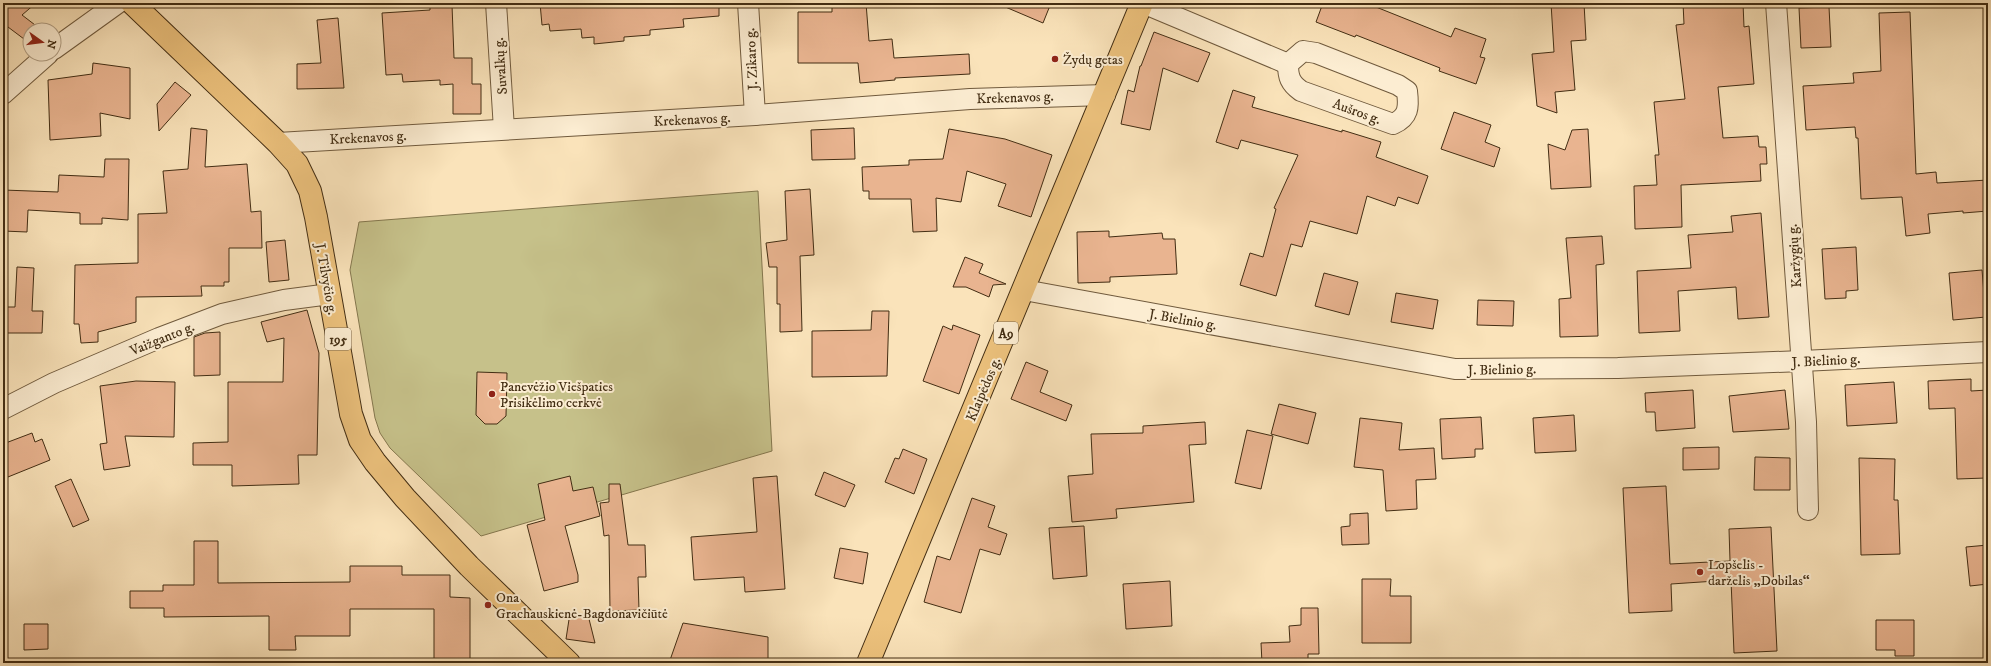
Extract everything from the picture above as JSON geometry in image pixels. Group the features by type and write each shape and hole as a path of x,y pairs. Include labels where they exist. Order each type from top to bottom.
{"main road":[{"name":"J. Tilvyčio g.","path":"132,3 278,142 297,164 310,191 316,217 351,414 360,440 375,462 405,498 470,566 569,663"},
{"name":"Klaipėdos g.","path":"868,663 1142,3"}],"street":[{"path":"62,43 118,3"},
{"name":"Suvalkų g.","path":"496,3 504,129"},
{"name":"J. Zikaro g.","path":"748,3 755,115"},
{"path":"1142,3 1288,64"},
{"name":"Karžygių g.","path":"1776,3 1806,422 1808,510"},
{"name":"Aušros g.","path":"1303,50 1323,55 1398,85 1407,91 1407,111 1401,120 1393,124 1301,91 1293,85 1288,77 1288,64 1303,50"},
{"path":"3,94 39,62"},
{"name":"Krekenavos g.","path":"278,142 755,115 970,99 1105,95"},
{"name":"J. Bielinio g.","path":"1024,290 1455,369 1618,368 1988,352"},
{"name":"Vaižganto g.","path":"3,409 54,383 159,338 222,314 284,300 330,294"}],"shaded area":[{"path":"758,191 772,451 481,536 390,448 380,433 375,418 350,270 359,222"}],"building":[{"path":"3,3 36,3 22,15 31,22 22,22 22,38 8,27 3,32"},
{"path":"430,3 448,3 448,5 452,5 454,58 472,58 472,84 481,84 481,114 453,114 453,84 440,85 440,80 403,82 402,74 386,75 382,13 430,10"},
{"path":"540,3 719,3 719,16 683,19 684,27 650,30 650,35 624,37 624,41 594,44 594,37 582,38 581,29 550,31 549,24 542,25"},
{"path":"832,3 866,3 869,41 892,39 894,58 969,54 970,74 895,78 895,80 860,83 858,63 798,63 798,12 832,12"},
{"path":"996,3 1051,3 1043,23"},
{"path":"1323,3 1366,3 1451,37 1455,28 1486,39 1480,57 1485,58 1476,84 1439,71 1440,68 1356,35 1355,37 1316,22"},
{"path":"1551,3 1584,3 1586,40 1571,41 1575,90 1555,92 1557,113 1537,106 1532,54 1554,52"},
{"path":"1683,3 1743,3 1744,27 1749,26 1754,84 1718,87 1723,138 1758,136 1759,147 1766,147 1767,164 1760,164 1761,181 1681,185 1682,227 1635,229 1634,186 1657,185 1655,155 1659,155 1654,102 1685,99 1676,25 1684,24"},
{"path":"1829,7 1831,47 1801,48 1799,8"},
{"path":"1910,12 1916,174 1936,172 1937,183 1988,180 1988,211 1963,213 1963,211 1928,214 1930,233 1906,236 1902,197 1861,199 1858,138 1856,138 1855,127 1806,130 1803,86 1854,83 1853,73 1881,71 1879,13"},
{"path":"338,18 344,88 297,89 297,64 321,63 317,20"},
{"path":"1154,32 1210,53 1198,82 1163,68 1150,130 1121,124 1128,90 1134,92 1140,66"},
{"path":"93,63 130,68 130,119 100,113 101,136 50,140 48,80 92,74"},
{"path":"175,82 191,95 159,131 157,104"},
{"path":"1233,90 1255,97 1252,107 1342,132 1342,130 1381,142 1376,157 1428,176 1418,204 1398,197 1395,206 1367,196 1357,234 1310,221 1302,247 1291,244 1276,296 1240,285 1250,253 1263,257 1276,209 1274,208 1298,155 1241,140 1238,149 1216,142"},
{"path":"1454,112 1491,125 1485,142 1500,148 1494,167 1441,149"},
{"path":"191,128 207,130 205,167 247,164 251,212 261,211 262,248 229,248 229,282 224,282 224,286 201,286 202,296 136,297 136,322 98,332 98,342 81,343 79,324 74,324 75,265 138,263 138,214 167,213 163,171 188,169"},
{"path":"854,128 855,159 812,160 811,130"},
{"path":"949,129 1005,139 1052,155 1031,217 998,206 1006,184 967,171 961,202 936,198 937,231 913,232 911,199 869,199 869,191 863,191 862,167 909,165 909,160 943,159"},
{"path":"1588,129 1591,187 1551,189 1548,144 1565,150 1572,130"},
{"path":"105,159 129,159 128,220 102,218 102,224 80,224 80,213 28,210 27,232 3,231 3,190 58,192 59,175 104,177"},
{"path":"810,189 814,255 800,256 802,331 780,332 780,304 777,304 777,267 769,267 766,243 787,240 785,191"},
{"path":"1761,213 1769,317 1738,319 1736,287 1678,291 1680,331 1639,333 1637,271 1691,268 1688,235 1733,232 1731,216"},
{"path":"1109,231 1109,237 1162,233 1163,239 1175,239 1177,274 1110,277 1110,282 1078,283 1077,232"},
{"path":"1602,236 1604,264 1596,265 1598,336 1560,337 1559,299 1571,298 1566,238"},
{"path":"285,240 289,280 269,282 266,242"},
{"path":"1856,247 1858,290 1846,291 1846,298 1825,299 1822,249"},
{"path":"965,257 983,264 979,273 1006,284 993,285 989,297 966,287 953,287"},
{"path":"17,267 34,268 32,311 43,311 42,333 3,333 3,307 15,307"},
{"path":"1982,270 1986,317 1953,320 1949,273"},
{"path":"1324,273 1358,282 1349,315 1315,306"},
{"path":"1396,293 1438,300 1433,329 1391,322"},
{"path":"1478,300 1514,301 1513,326 1477,325"},
{"path":"307,310 319,353 317,455 298,455 299,484 232,486 232,465 193,465 193,443 228,442 228,382 283,382 284,338 267,342 261,322"},
{"path":"872,311 889,311 887,376 812,377 812,331 871,330"},
{"path":"953,325 980,335 959,394 923,381 943,326 952,330"},
{"path":"220,332 220,375 194,376 194,337 205,333"},
{"path":"1026,362 1048,371 1040,392 1072,405 1066,421 1011,399"},
{"name":"Panevėžio Viešpaties Prisikėlimo cerkvė","path":"477,372 507,373 506,416 497,424 485,424 476,415"},
{"path":"1971,379 1971,391 1988,390 1988,463 1986,463 1986,478 1957,479 1955,408 1929,409 1928,381"},
{"path":"136,381 175,382 174,437 125,436 130,466 104,470 100,444 107,443 100,386"},
{"path":"1894,382 1897,423 1847,426 1845,385"},
{"path":"1693,390 1695,428 1656,431 1655,412 1646,412 1645,393"},
{"path":"1785,390 1789,429 1733,432 1729,396"},
{"path":"1279,404 1316,413 1308,444 1271,434"},
{"path":"1574,415 1576,451 1535,453 1533,418"},
{"path":"1481,417 1483,449 1475,449 1475,457 1442,459 1440,419"},
{"path":"1360,418 1402,423 1399,450 1434,448 1436,479 1416,480 1417,509 1386,511 1383,470 1354,467"},
{"path":"1205,422 1206,444 1189,445 1194,502 1116,509 1117,518 1072,522 1068,476 1093,474 1091,434 1143,433 1143,426"},
{"path":"1247,430 1273,436 1261,489 1235,483"},
{"path":"32,433 35,442 42,439 50,460 3,479 3,444"},
{"path":"1719,447 1719,469 1683,470 1683,448"},
{"path":"903,449 927,459 914,494 885,482 895,458 899,459"},
{"path":"1755,457 1790,458 1790,490 1754,490"},
{"path":"1859,458 1895,459 1894,500 1898,500 1900,554 1861,555"},
{"path":"824,472 855,485 845,507 815,495"},
{"path":"570,476 573,491 593,487 600,516 565,526 578,575 578,582 544,591 527,525 545,520 538,484"},
{"path":"777,476 785,589 745,592 744,577 694,580 691,537 757,532 753,478"},
{"path":"71,479 89,520 73,527 55,486"},
{"path":"609,484 620,484 628,545 645,545 646,577 638,577 639,610 610,611 609,535 604,536 600,503 609,502"},
{"name":"Lopšelis - darželis „Dobilas“","path":"1666,486 1670,564 1730,561 1729,529 1771,527 1777,651 1734,653 1731,580 1671,584 1672,611 1629,613 1623,488"},
{"path":"972,498 995,506 988,527 1007,534 1000,555 980,549 961,613 924,602 937,556 950,560"},
{"path":"1368,513 1369,544 1342,545 1341,527 1350,526 1350,514"},
{"path":"1084,526 1087,576 1053,579 1049,528"},
{"path":"194,541 218,541 218,583 350,582 350,566 402,566 402,575 450,575 450,597 470,598 470,663 434,663 434,609 350,609 350,636 295,636 296,650 269,650 269,616 164,617 164,608 130,608 130,591 163,591 163,585 194,585"},
{"path":"1988,545 1988,584 1970,586 1966,547"},
{"path":"840,548 868,553 863,584 834,578"},
{"path":"1362,579 1391,579 1390,596 1411,596 1411,643 1362,643"},
{"path":"1170,581 1172,626 1126,629 1123,584"},
{"path":"1301,608 1318,608 1319,654 1308,654 1308,663 1262,663 1261,643 1290,642 1289,626 1301,625"},
{"path":"570,613 588,615 595,643 566,639"},
{"path":"1876,620 1914,620 1914,656 1895,656 1895,650 1876,650"},
{"path":"683,623 768,637 768,663 669,663"},
{"path":"24,624 48,624 48,649 24,650"}],"place":[{"name":"Žydų getas","path":"1055,59"},
{"name":"Panevėžio Viešpaties Prisikėlimo cerkvė","path":"492,394"},
{"name":"Lopšelis - darželis „Dobilas“","path":"1700,572"},
{"name":"Ona Grachauskienė-Bagdonavičiūtė","path":"488,605"}]}
